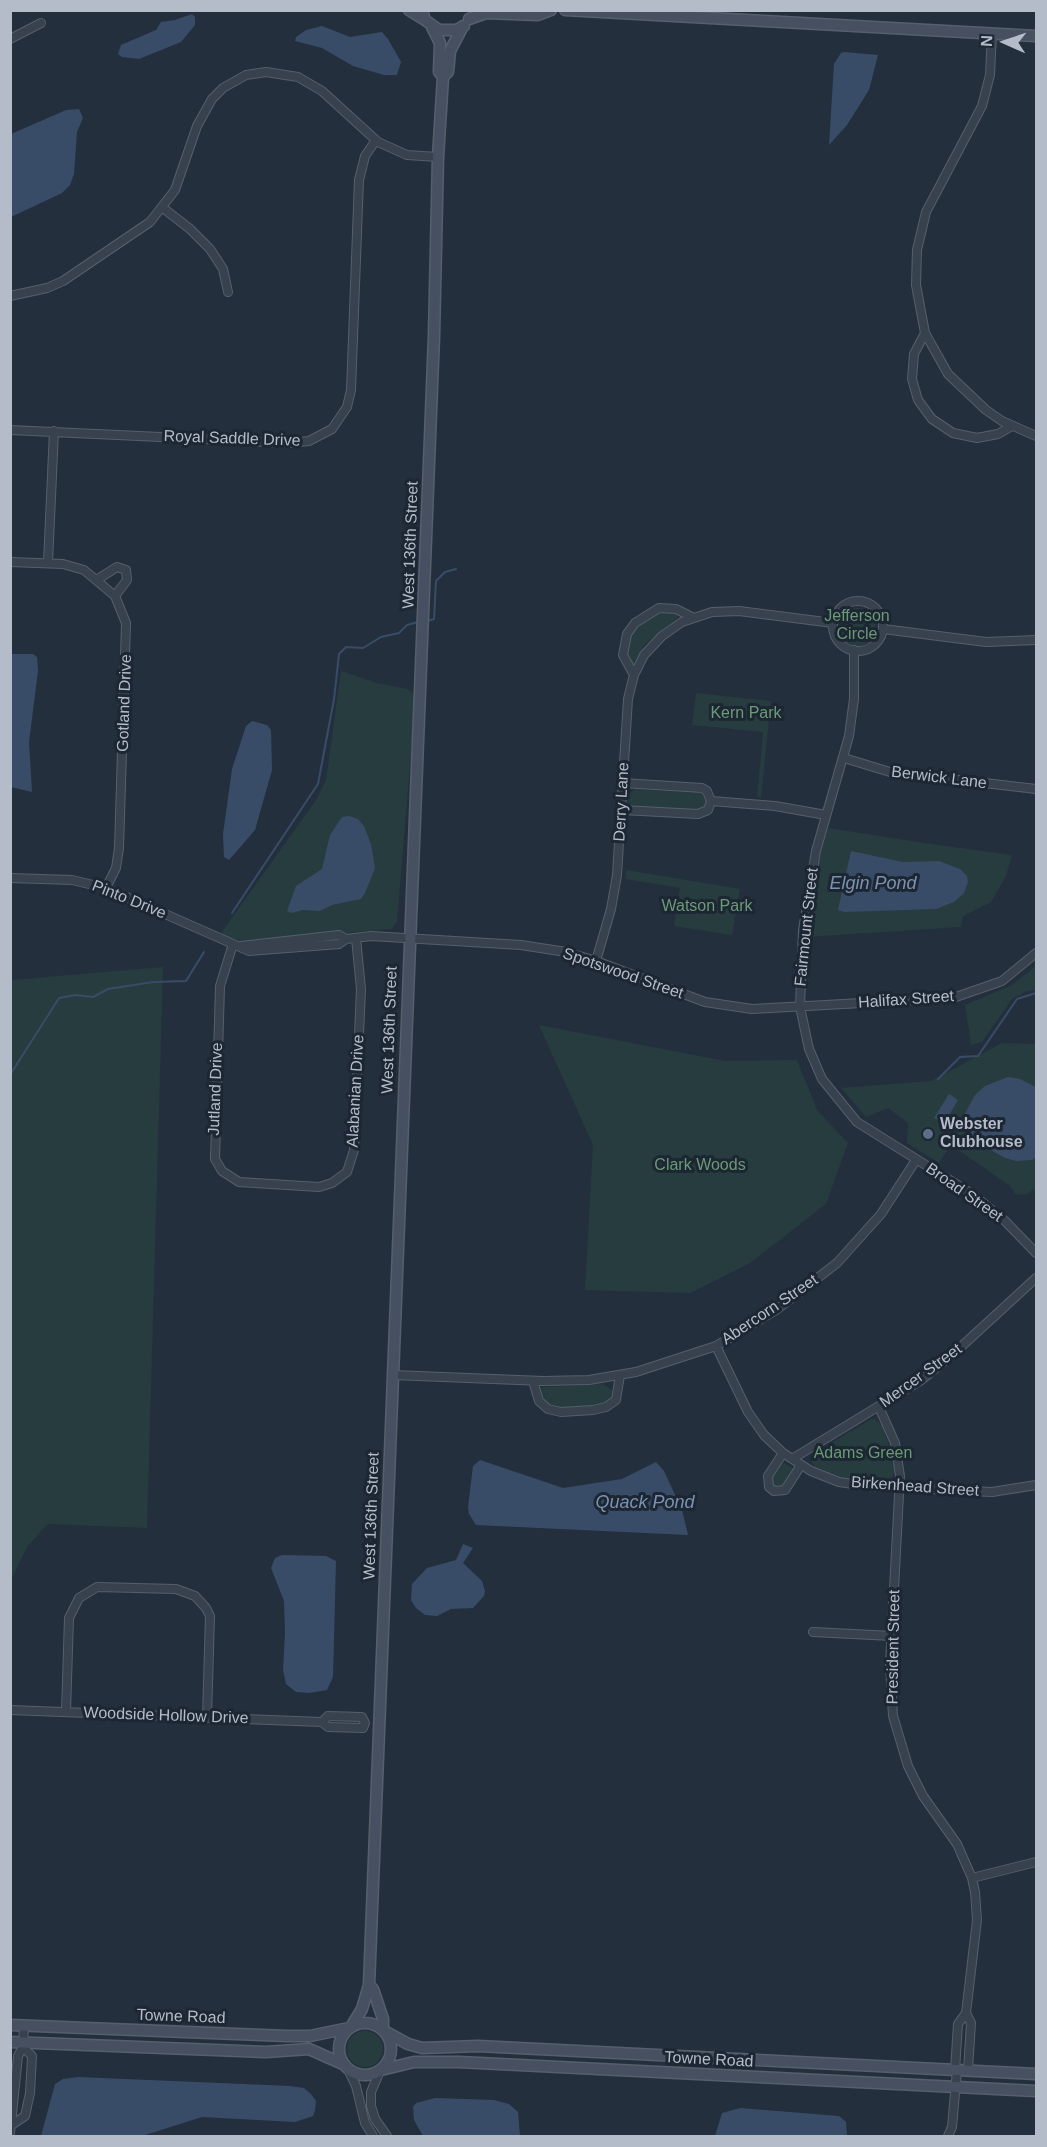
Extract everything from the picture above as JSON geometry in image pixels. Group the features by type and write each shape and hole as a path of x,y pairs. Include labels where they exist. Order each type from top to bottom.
{"street":[{"path":"409,10 447,32 468,19 486,13 538,15 551,10"},
{"path":"565,10 1036,36"},
{"name":"West 136th Street","path":"426,19 440,43 439,72 443,77"},
{"name":"West 136th Street","path":"350,2027 365,2002 366,1989 369,1985 437,270 438,157 443,77 448,72 452,47 468,19"},
{"path":"10,39 41,23"},
{"path":"992,34 990,75 982,106 934,193 920,231 916,285 925,333 939,360 959,387 986,410 1012,426 1036,436"},
{"path":"10,296 46,288 69,277 134,234 163,208 182,174 203,112 223,88 246,75 276,72 309,82 376,140 407,155 438,157"},
{"name":"Royal Saddle Drive","path":"10,430 289,443 309,441 332,429 347,406 351,390 359,180 365,156 376,140"},
{"path":"163,208 190,229 210,249 223,269 228,292"},
{"path":"925,333 914,354 912,379 918,400 932,419 953,433 977,438 998,434 1012,426"},
{"path":"48,563 54,431"},
{"name":"Gotland Drive","path":"10,561 48,563 84,570 98,579 115,596 123,612 128,634 119,848 116,868 106,888"},
{"path":"98,579 117,567 126,570 127,580 115,596"},
{"path":"862,601 876,609 881,617 883,629 876,643 869,648 855,650 839,642 833,623 839,610 845,605 862,601"},
{"path":"634,675 623,655 627,634 635,623 659,608 676,609 692,617 727,610 833,623"},
{"name":"Derry Lane","path":"596,961 615,891 622,810 626,710 634,675 652,646 671,629 692,617"},
{"path":"883,629 986,642 1036,640"},
{"name":"Fairmount Street","path":"855,650 853,710 844,758 826,815 807,896 800,1007 809,1049 822,1079 832,1093 857,1122 916,1160"},
{"name":"Berwick Lane","path":"844,758 890,772 1036,789"},
{"path":"622,810 698,814 708,810 711,801 707,791 702,788 623,783"},
{"path":"711,801 775,806 826,815"},
{"name":"Pinto Drive","path":"10,878 72,880 106,888 257,952 339,944 346,939 356,938 409,939"},
{"name":"Alabanian Drive","path":"281,1185 324,1186 342,1177 351,1166 354,1150 361,989 356,938"},
{"name":"Spotswood Street","path":"409,939 521,945 566,952 596,961 672,992 720,1006 752,1009 800,1007"},
{"name":"Jutland Drive","path":"237,945 220,986 214,1153 218,1166 233,1180 281,1185"},
{"name":"Halifax Street","path":"800,1007 953,998 1002,981 1036,953"},
{"name":"Abercorn Street","path":"393,1375 533,1381 589,1380 620,1376 716,1346 776,1310 837,1263 881,1214 916,1160"},
{"name":"Broad Street","path":"916,1160 975,1196 1005,1221 1036,1253"},
{"name":"Mercer Street","path":"792,1459 879,1407 937,1368 1036,1278"},
{"name":"Birkenhead Street","path":"716,1346 748,1412 764,1435 783,1453 801,1465 839,1482 900,1488 992,1492 1036,1485"},
{"path":"533,1381 539,1401 548,1409 561,1412 606,1407 616,1400 620,1376"},
{"name":"President Street","path":"879,1407 895,1443 900,1488 891,1700 903,1752 916,1782 957,1844 972,1878 977,1920 966,2013 958,2024 960,2070"},
{"path":"783,1453 768,1476 769,1487 774,1491 785,1490 801,1465"},
{"path":"66,1712 69,1618 75,1603 84,1593 97,1587 165,1589 186,1591 195,1596 210,1616 207,1717"},
{"path":"813,1632 892,1636"},
{"name":"Woodside Hollow Drive","path":"10,1710 322,1722 328,1716 362,1717 365,1723 379,1724"},
{"path":"972,1878 1036,1862"},
{"name":"West 136th Street","path":"369,1985 373,1989 383,2019 384,2031"},
{"name":"President Street","path":"960,2070 971,2024 966,2013"},
{"path":"373,2136 365,2123 356,2086 339,2046 350,2027 368,2022 384,2031 392,2049 389,2060 380,2070 371,2091 371,2106 375,2120 387,2136"},
{"name":"Towne Road","path":"10,2025 287,2036 310,2036 350,2027"},
{"path":"10,2133 13,2124 18,2056 23,2045 24,2026"},
{"name":"Towne Road","path":"384,2031 408,2044 422,2048 478,2046 1036,2074"},
{"name":"Towne Road","path":"10,2042 23,2045 266,2052 309,2049 346,2066"},
{"path":"13,2124 26,2116 30,2093 32,2056 23,2045"},
{"name":"Towne Road","path":"380,2070 414,2062 438,2061 1036,2091"},
{"path":"346,2066 365,2075 380,2070"},
{"path":"948,2136 952,2127 954,2086 960,2070"}],"green space":[{"name":"Jefferson Circle","path":"857,608 864,609 870,614 875,620 875,634 870,640 864,645 857,646 850,645 844,640 839,634 838,627 839,620 844,614 850,609"},
{"path":"664,612 675,613 678,618 644,645 633,664 627,657 630,635 640,622"},
{"path":"341,671 377,683 407,689 416,695 397,922 391,929 242,941 227,937 221,933 316,800 326,780"},
{"name":"Kern Park","path":"696,693 771,701 761,797 757,797 763,732 692,725"},
{"path":"635,789 699,793 705,796 707,803 701,811 630,807 626,797"},
{"path":"828,828 1012,855 1006,876 991,902 963,916 961,927 807,937 816,870"},
{"name":"Watson Park","path":"626,870 740,889 732,935 674,926 680,888 625,879"},
{"path":"1036,966 1036,990 1027,991 1012,999 982,1042 971,1045 965,1005 1012,985"},
{"path":"163,967 147,1528 48,1524 27,1547 11,1580 11,980"},
{"name":"Clark Woods","path":"539,1025 725,1061 797,1060 817,1110 848,1143 826,1204 750,1263 690,1293 585,1290 593,1145"},
{"path":"1002,1043 1036,1044 1036,1188 1025,1195 1015,1194 1010,1186 951,1145 939,1163 907,1143 908,1123 888,1108 866,1117 841,1088 931,1081"},
{"path":"603,1384 612,1390 611,1400 595,1407 556,1409 545,1404 538,1393 539,1388 544,1387"},
{"name":"Adams Green","path":"874,1419 882,1425 888,1442 894,1473 890,1481 885,1483 844,1478 815,1467 811,1461 816,1452"},
{"path":"783,1463 792,1467 792,1472 781,1488 773,1488 771,1479"},
{"path":"365,2031 378,2036 383,2049 378,2062 365,2067 352,2062 347,2049 352,2036"}],"water":[{"path":"192,14 195,17 195,25 181,42 139,59 122,57 118,54 121,45 156,30 161,22"},
{"path":"322,26 350,37 382,32 401,62 397,75 384,75 353,66 322,48 295,41 296,37 306,30"},
{"path":"844,52 878,55 869,90 847,125 829,145 834,64"},
{"path":"79,109 83,118 77,132 74,174 70,185 62,193 11,217 11,134 66,110"},
{"path":"11,654 33,654 37,657 38,671 29,742 32,792 11,787"},
{"path":"252,721 267,725 271,730 272,770 255,830 229,860 224,857 223,834 232,769 246,726"},
{"path":"349,816 358,819 364,826 371,844 375,868 365,893 361,899 332,905 320,911 303,910 291,913 287,911 296,886 322,869 330,835 342,817"},
{"name":"Elgin Pond","path":"851,851 903,862 939,861 960,869 967,876 968,882 964,893 954,902 936,909 844,912 838,910"},
{"path":"1008,1077 1020,1079 1036,1087 1036,1157 1032,1160 1016,1161 1005,1158 971,1139 964,1131 962,1119 975,1095 985,1086"},
{"path":"949,1094 958,1100 944,1124 934,1118"},
{"name":"Quack Pond","path":"480,1460 563,1488 622,1479 656,1462 664,1471 682,1510 688,1535 476,1525 469,1514 468,1507 473,1466"},
{"path":"463,1544 473,1548 463,1563 482,1581 484,1596 473,1608 451,1609 437,1616 425,1615 416,1608 411,1600 412,1584 427,1568 456,1560"},
{"path":"282,1555 326,1556 336,1561 333,1677 327,1690 309,1693 296,1692 286,1684 283,1670 284,1601 271,1568 275,1558"},
{"path":"78,2077 290,2086 304,2088 311,2094 316,2101 315,2110 313,2116 295,2122 202,2117 142,2136 41,2136 55,2084 63,2079"},
{"path":"435,2098 494,2100 509,2104 518,2112 520,2136 423,2136 414,2120 413,2107 416,2103"},
{"path":"740,2108 839,2116 846,2122 847,2136 715,2136 722,2113"}],"waterway":[{"path":"427,621 434,619 436,581 445,572 456,569"},
{"path":"232,913 318,784 334,699 339,654 346,647 363,648 381,637 399,633 407,625 418,622"},
{"path":"10,1075 59,998 75,995 93,997 108,989 153,982 186,981 204,952"},
{"path":"938,1079 960,1057 978,1056 1017,999 1036,993"}],"place":[{"name":"Webster Clubhouse","path":"928,1134"}]}
